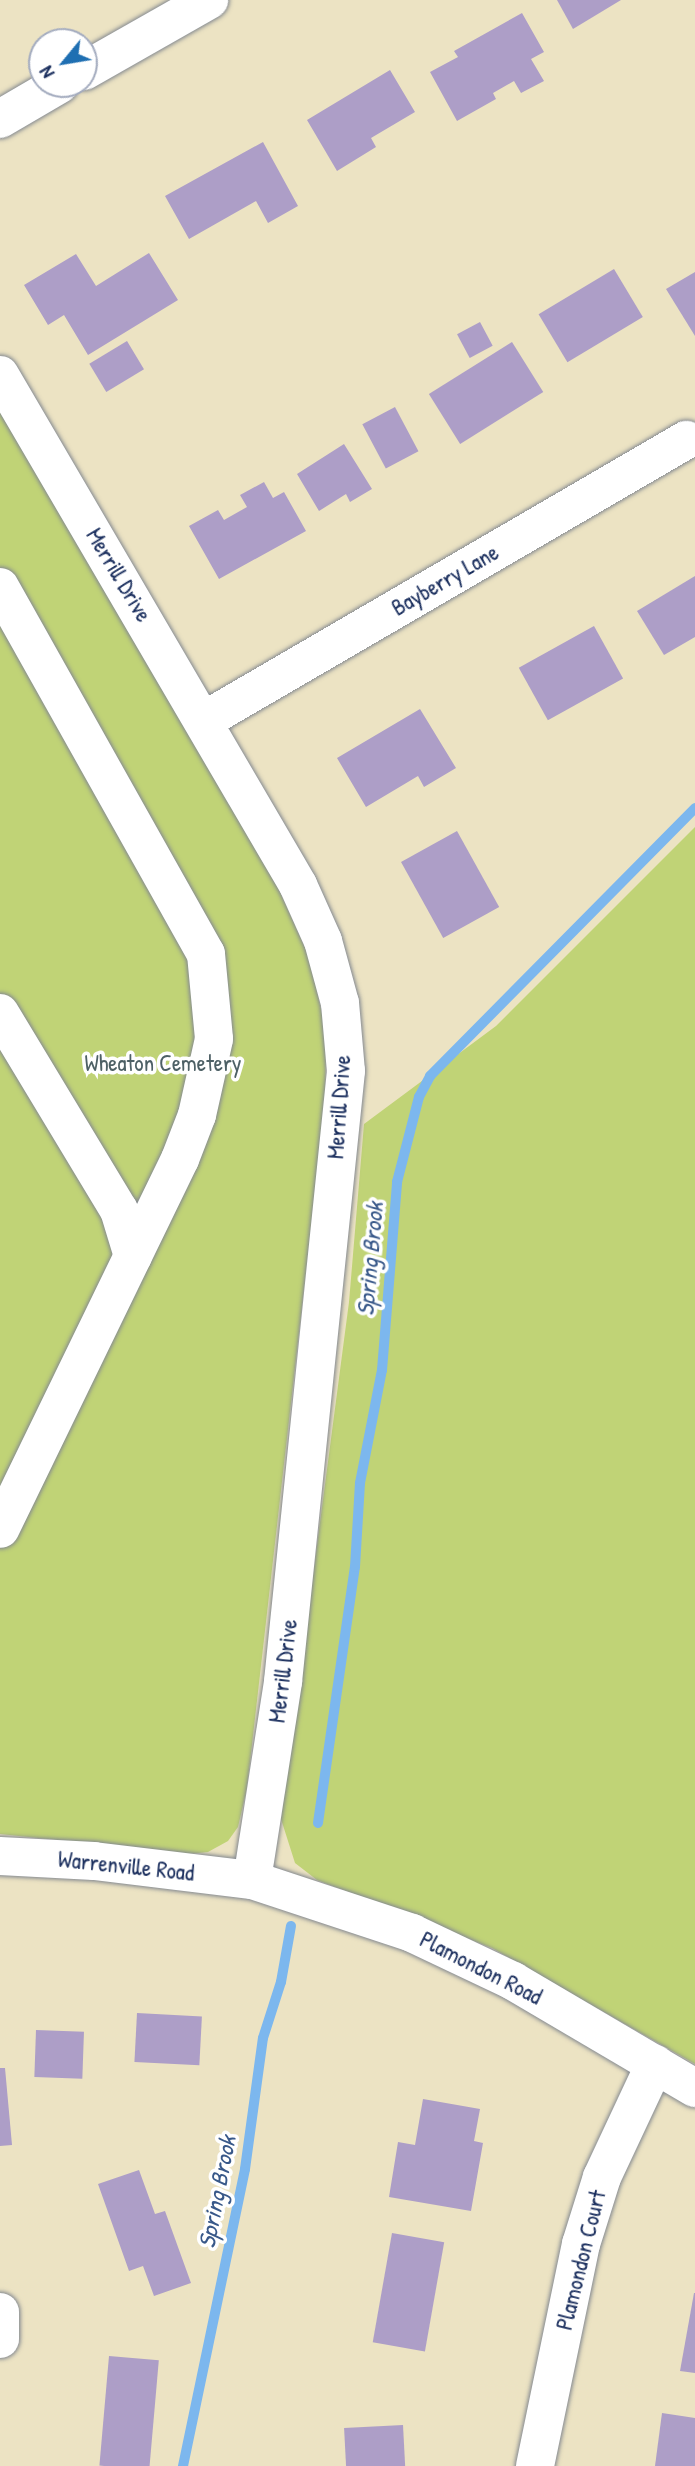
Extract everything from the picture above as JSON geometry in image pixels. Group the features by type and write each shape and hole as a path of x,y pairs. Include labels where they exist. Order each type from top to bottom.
{"street":[{"path":"98,63 209,0"},
{"path":"0,119 36,98"},
{"name":"Merrill Drive","path":"0,375 205,720 298,885 323,941 340,1003 346,1071 283,1682 252,1880"},
{"name":"Bayberry Lane","path":"205,720 686,440"},
{"path":"0,587 206,954 214,1039 197,1115 133,1256 0,1526"},
{"path":"0,1013 119,1210 133,1256"},
{"name":"Warrenville Road","path":"0,1856 94,1861 252,1880"},
{"name":"Plamondon Road","path":"252,1880 412,1933 513,1981 695,2088"},
{"name":"Plamondon Court","path":"535,2466 581,2244 602,2177 656,2064"},
{"path":"0,2312 0,2339"}],"green space":[{"name":"Wheaton Cemetery","path":"0,410 270,870 310,959 326,1033 325,1105 247,1788 238,1827 228,1841 208,1852 189,1854 0,1834"},
{"path":"695,827 695,2064 492,1948 317,1880 295,1863 281,1819 349,1302 364,1124 496,1026"}],"building":[{"path":"557,0 621,0 573,29"},
{"path":"522,13 544,52 531,59 544,81 521,93 514,81 493,93 496,99 457,121 430,72 458,57 454,51"},
{"path":"390,70 415,112 371,138 376,147 337,171 307,120"},
{"path":"263,142 298,206 268,223 256,201 189,239 165,196"},
{"path":"149,253 178,300 88,355 64,315 48,325 24,285 76,254 96,286"},
{"path":"614,269 643,317 567,362 539,314"},
{"path":"695,272 695,336 666,289"},
{"path":"480,322 493,346 470,358 457,334"},
{"path":"127,341 144,369 106,392 89,364"},
{"path":"512,342 543,392 460,444 429,394"},
{"path":"395,407 418,451 386,469 362,424"},
{"path":"344,444 372,489 350,502 346,494 319,511 297,474"},
{"path":"264,482 273,498 284,492 306,531 219,579 189,526 218,510 224,520 247,507 240,495"},
{"path":"695,576 695,637 664,655 637,611"},
{"path":"594,626 623,678 548,720 519,668"},
{"path":"420,709 456,768 424,787 418,776 366,807 337,758"},
{"path":"457,831 499,907 443,938 401,862"},
{"path":"137,2013 202,2016 199,2065 134,2062"},
{"path":"36,2030 84,2032 82,2079 34,2077"},
{"path":"0,2068 5,2068 12,2145 0,2146"},
{"path":"423,2099 480,2109 474,2141 483,2143 471,2211 389,2197 398,2142 415,2145"},
{"path":"139,2170 155,2214 165,2211 191,2283 154,2296 143,2266 129,2271 98,2184"},
{"path":"392,2233 444,2242 425,2352 373,2342"},
{"path":"695,2293 695,2373 680,2371"},
{"path":"109,2356 159,2360 150,2466 99,2466"},
{"path":"662,2413 695,2418 695,2466 655,2466"},
{"path":"403,2425 405,2466 346,2466 344,2428"}],"waterway":[{"name":"Spring Brook","path":"318,1823 355,1567 360,1483 382,1370 397,1182 419,1097 430,1076 695,808"},
{"name":"Spring Brook","path":"183,2466 245,2169 263,2038 281,1982 291,1926"}]}
